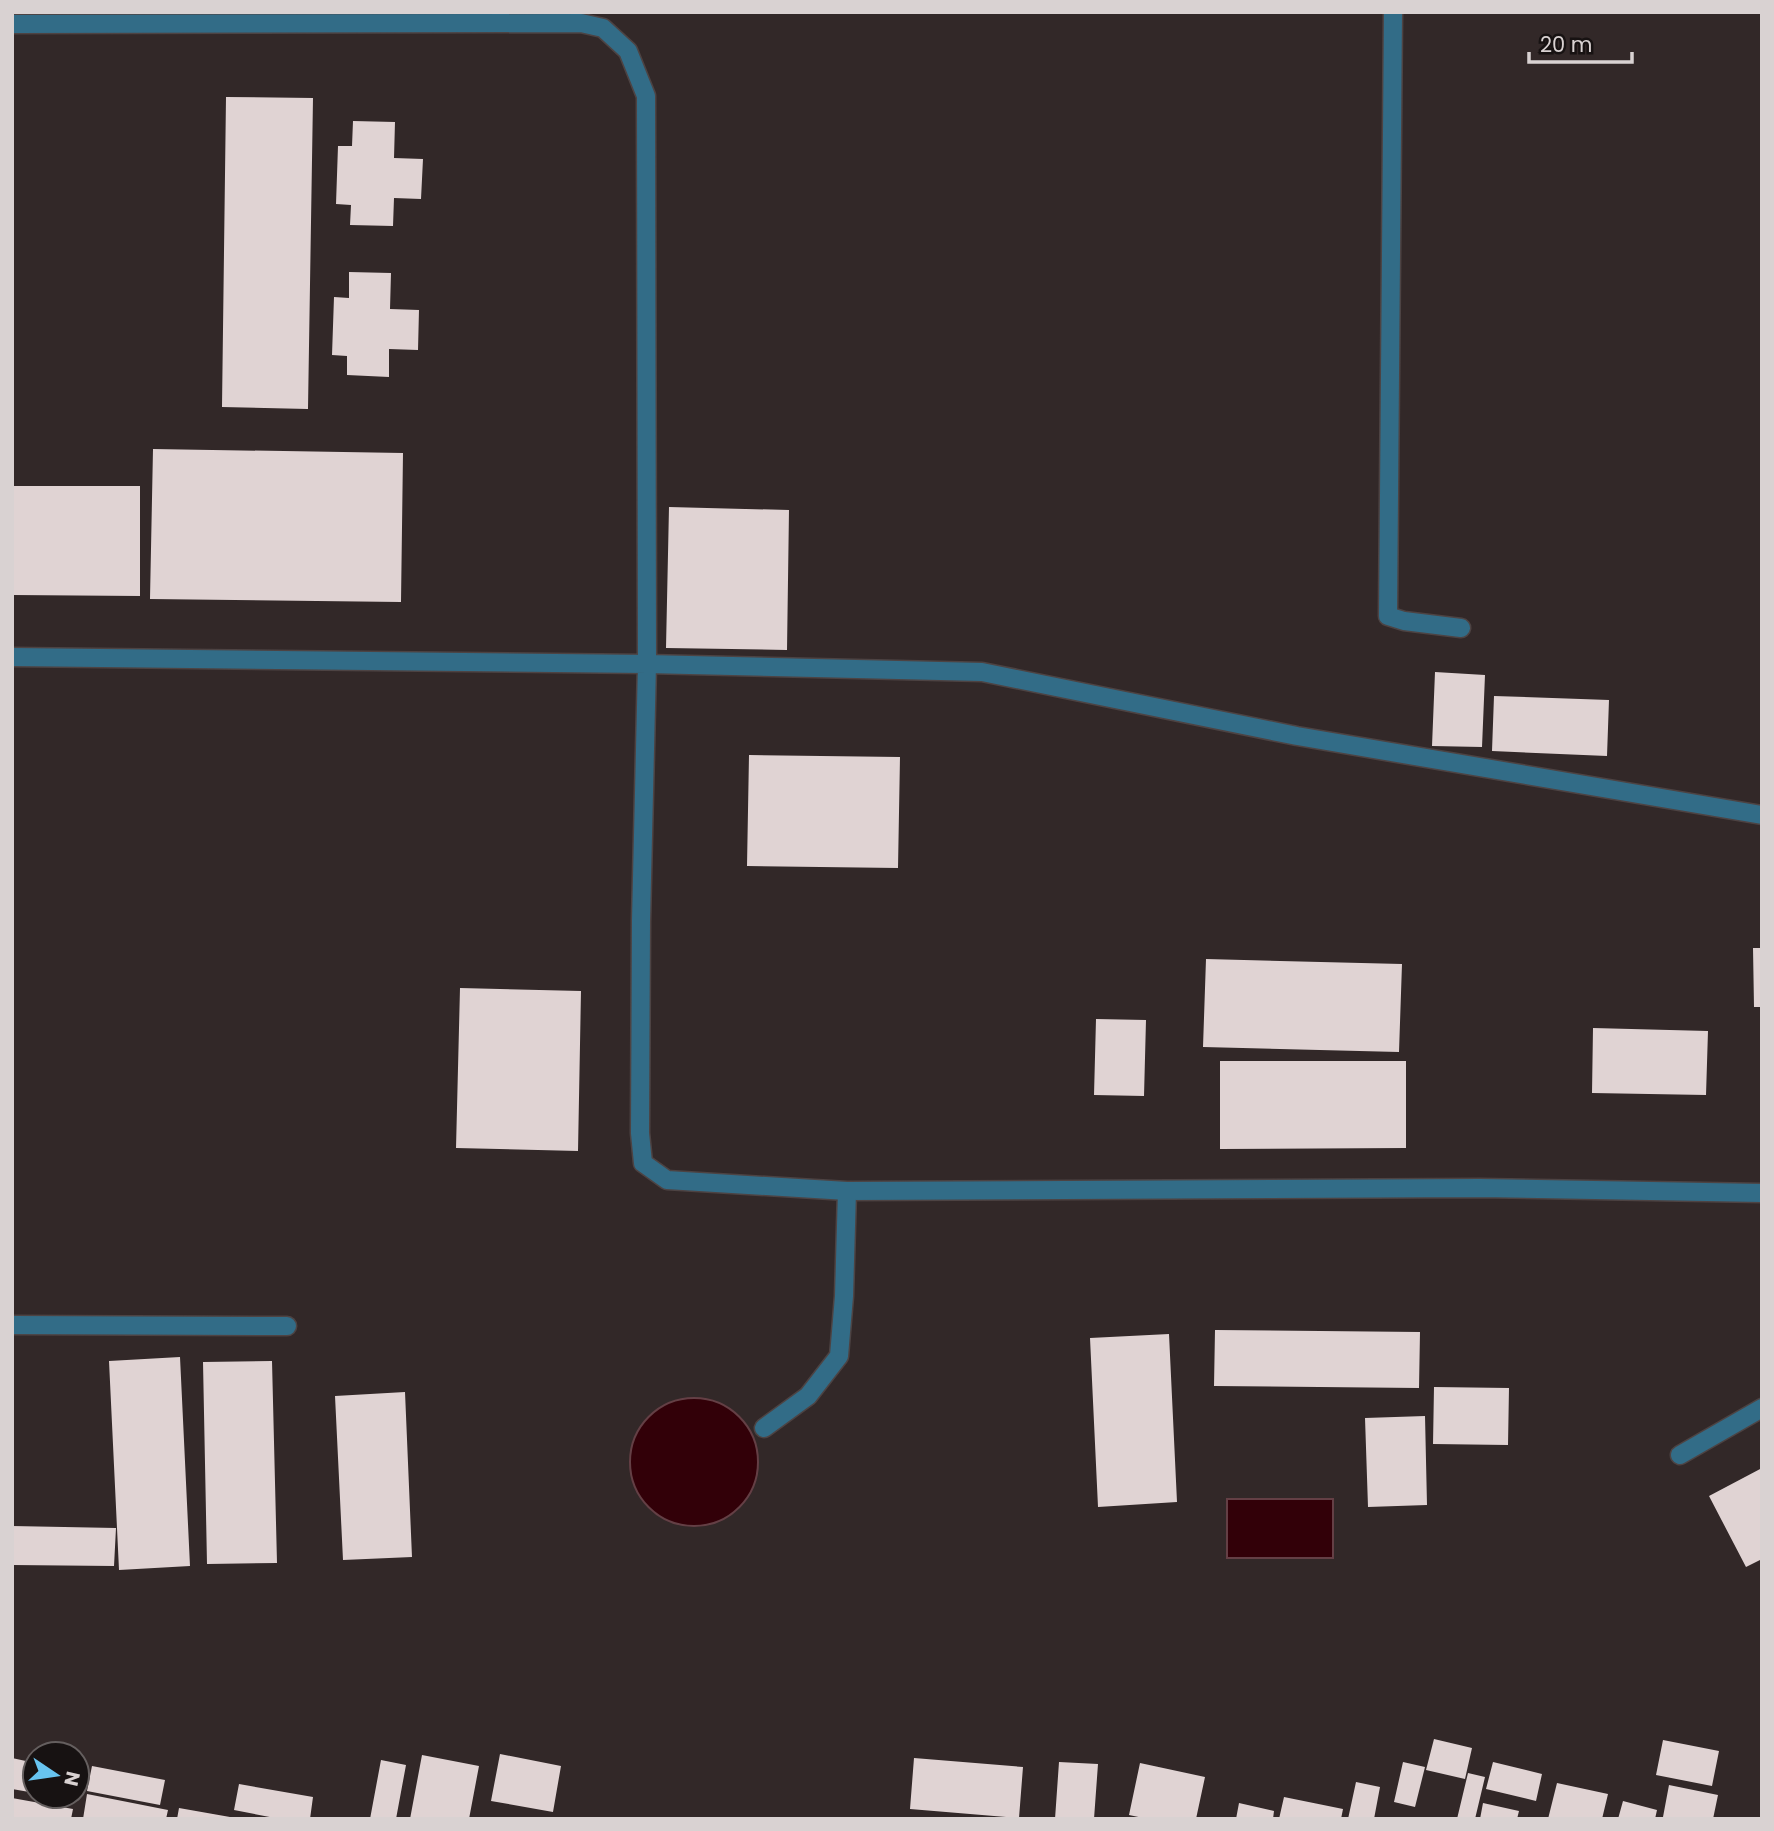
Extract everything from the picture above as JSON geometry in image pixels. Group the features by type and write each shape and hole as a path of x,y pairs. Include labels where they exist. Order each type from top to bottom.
{"lane":[{"path":"1393,12 1388,616 1404,621 1461,628"},
{"path":"12,24 581,23 603,28 628,51 646,96 647,664 639,1133 643,1163 667,1181 847,1191 1480,1188 1762,1193"},
{"path":"12,657 647,664 982,672 1297,736 1762,815"},
{"path":"764,1428 808,1396 839,1356 847,1191"},
{"path":"12,1325 287,1326"},
{"path":"1680,1455 1762,1408"}],"shaded area":[{"path":"694,1398 718,1403 739,1417 753,1438 758,1462 753,1486 739,1507 718,1521 694,1526 670,1521 649,1507 635,1486 630,1462 635,1438 649,1417 670,1403"},
{"path":"1227,1499 1333,1499 1333,1558 1227,1558"}],"building":[{"path":"226,97 313,98 308,409 222,407"},
{"path":"353,121 395,122 394,158 423,159 421,199 394,198 393,226 350,225 351,205 336,204 338,146 352,146"},
{"path":"349,272 391,273 390,309 419,310 418,350 389,349 389,377 347,375 347,356 332,355 334,297 349,298"},
{"path":"153,449 403,453 401,602 150,599"},
{"path":"12,486 140,486 140,596 12,595"},
{"path":"669,507 789,510 787,650 666,648"},
{"path":"1435,672 1485,675 1482,747 1432,746"},
{"path":"1494,696 1609,700 1607,756 1492,751"},
{"path":"749,755 900,757 898,868 747,866"},
{"path":"1753,948 1762,948 1762,1007 1754,1007"},
{"path":"1206,959 1402,964 1399,1052 1203,1047"},
{"path":"460,988 581,991 578,1151 456,1148"},
{"path":"1096,1019 1146,1020 1144,1096 1094,1095"},
{"path":"1593,1028 1708,1031 1706,1095 1592,1093"},
{"path":"1220,1061 1406,1061 1406,1148 1220,1149"},
{"path":"1215,1330 1420,1332 1419,1388 1214,1386"},
{"path":"1169,1334 1177,1502 1098,1507 1090,1338"},
{"path":"180,1357 190,1566 119,1570 109,1361"},
{"path":"272,1361 277,1563 207,1564 203,1362"},
{"path":"1434,1387 1509,1388 1508,1445 1433,1444"},
{"path":"405,1392 412,1557 343,1560 335,1396"},
{"path":"1425,1416 1427,1505 1368,1507 1365,1418"},
{"path":"1762,1468 1762,1559 1746,1567 1709,1496"},
{"path":"12,1526 116,1528 114,1566 12,1565"},
{"path":"1434,1739 1472,1748 1465,1779 1426,1770"},
{"path":"1663,1740 1719,1751 1712,1786 1656,1775"},
{"path":"500,1754 561,1766 553,1812 491,1801"},
{"path":"422,1755 479,1766 469,1819 410,1819"},
{"path":"12,1758 21,1760 21,1791 12,1789"},
{"path":"914,1758 1023,1767 1019,1818 910,1809"},
{"path":"381,1760 406,1765 396,1819 370,1819"},
{"path":"1059,1762 1098,1764 1094,1819 1055,1819"},
{"path":"1403,1762 1425,1767 1415,1807 1394,1802"},
{"path":"1493,1762 1542,1774 1536,1801 1486,1789"},
{"path":"1140,1763 1205,1777 1196,1819 1148,1819 1129,1815"},
{"path":"92,1766 165,1780 160,1805 91,1792"},
{"path":"1468,1773 1485,1777 1475,1819 1457,1819"},
{"path":"1356,1782 1380,1787 1374,1819 1348,1819"},
{"path":"1557,1783 1608,1794 1602,1819 1548,1819"},
{"path":"239,1784 313,1797 310,1819 280,1819 234,1810"},
{"path":"1669,1785 1718,1795 1713,1819 1663,1817"},
{"path":"91,1795 168,1810 166,1819 83,1819 84,1810 91,1810"},
{"path":"1284,1797 1343,1809 1341,1819 1279,1819"},
{"path":"12,1798 21,1800 21,1810 73,1810 71,1819 12,1819"},
{"path":"1623,1801 1657,1810 1655,1819 1618,1819"},
{"path":"1239,1803 1274,1811 1273,1819 1236,1819"},
{"path":"1483,1803 1519,1811 1517,1819 1480,1819"},
{"path":"179,1808 230,1817 230,1819 177,1819"}]}
